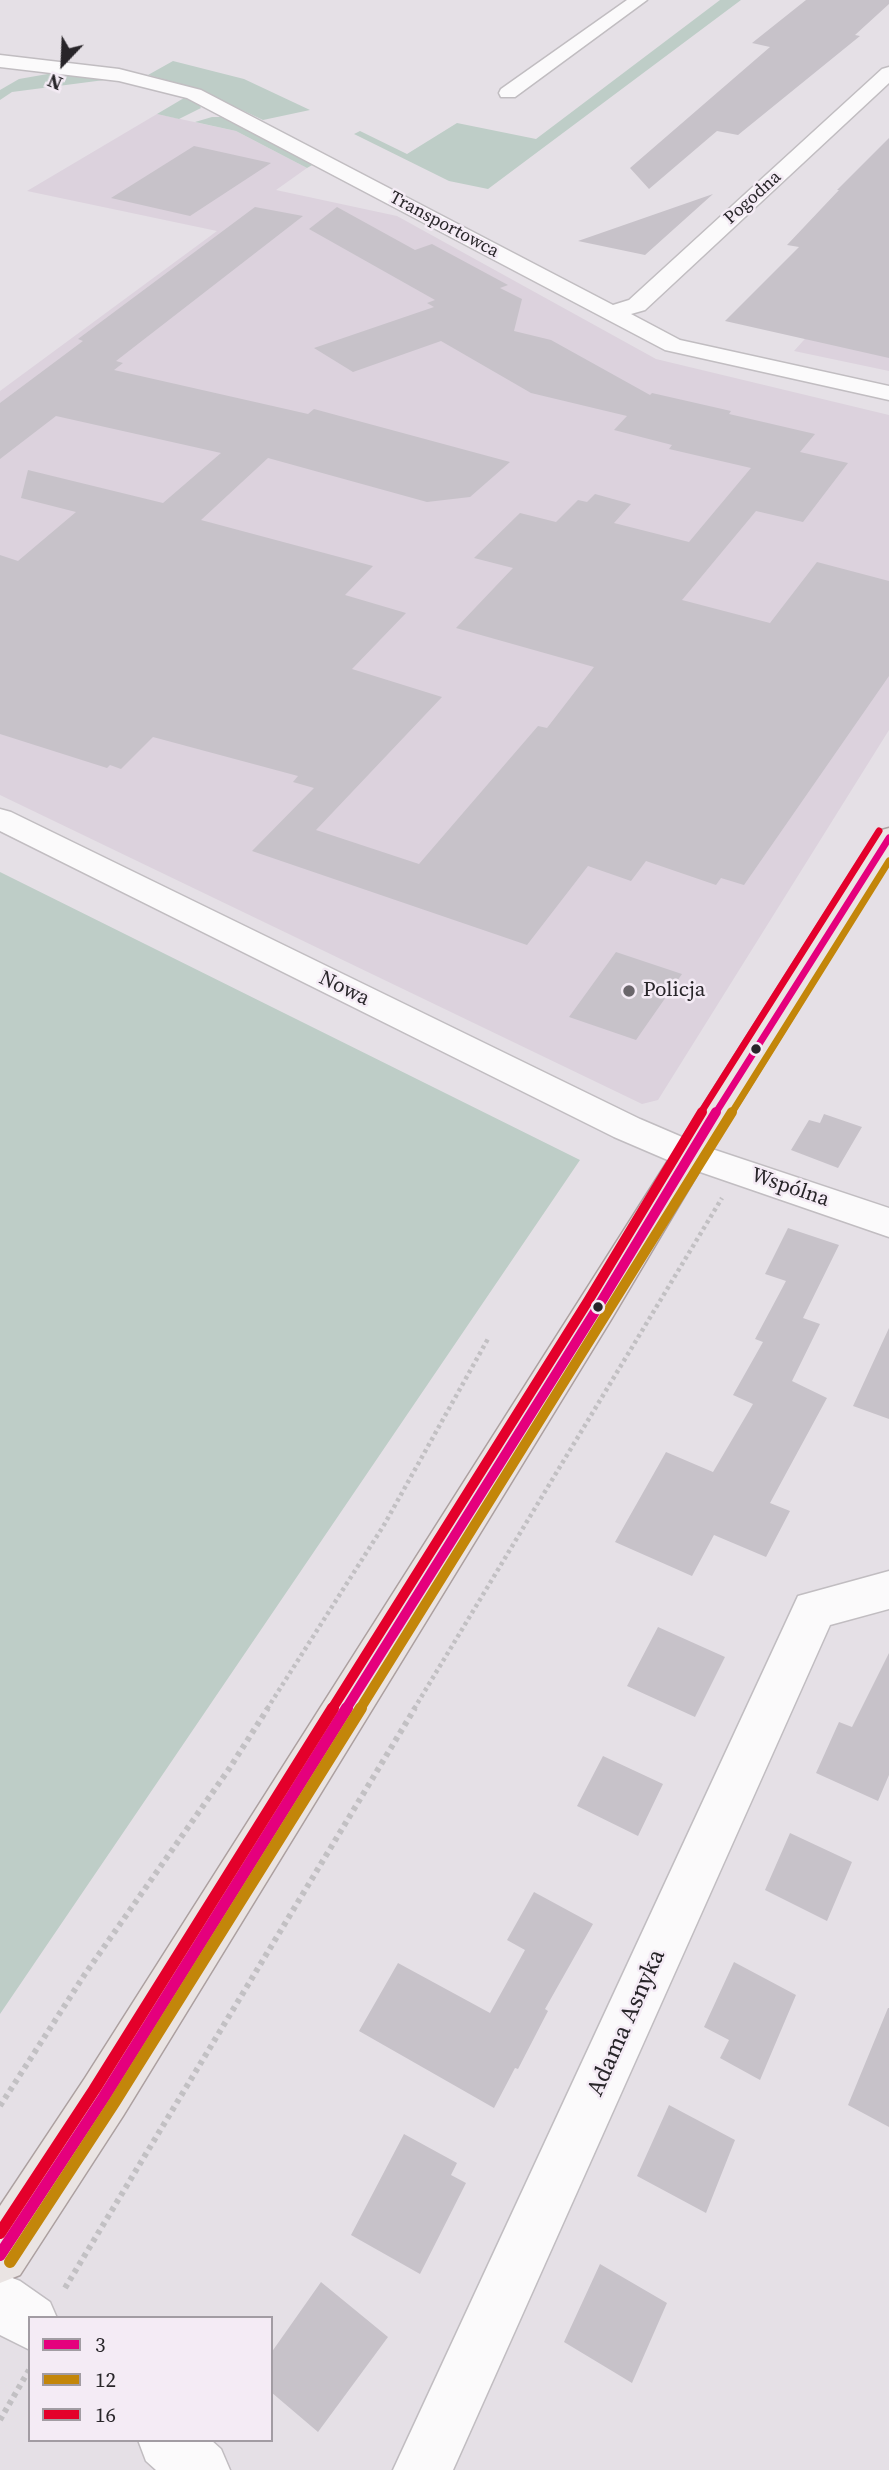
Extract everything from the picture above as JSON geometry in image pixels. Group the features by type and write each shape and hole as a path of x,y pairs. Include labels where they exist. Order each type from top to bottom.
{"main road":[{"path":"0,2255 104,2096 889,838"}],"street":[{"path":"508,93 638,0"},
{"name":"Transportowca","path":"0,61 119,75 194,94 673,345 889,393"},
{"path":"0,82 27,65"},
{"name":"Pogodna","path":"611,312 637,304 889,74"},
{"name":"Nowa","path":"0,819 627,1128 690,1155"},
{"name":"Wspólna","path":"690,1155 889,1223"},
{"name":"Adama Asnyka","path":"423,2470 814,1610 870,1595"},
{"path":"0,2301 46,2309"},
{"path":"169,2442 200,2470"}],"path":[{"path":"46,2309 738,1171"},
{"path":"0,2106 85,1975 229,1769 384,1525 489,1336"},
{"path":"0,2420 28,2372"}],"shaded area":[{"path":"720,0 741,0 488,189 449,181 354,134 360,131 407,154 457,123 536,139"},
{"path":"173,61 244,79 310,110 263,120 195,88 148,75"},
{"path":"59,72 112,79 12,92 0,100 0,90 19,79"},
{"path":"184,98 198,103 201,108 179,119 157,114"},
{"path":"157,114 236,131 307,168 276,190 397,216 656,359 889,415 889,730 658,1100 642,1104 0,795 0,391 217,231 27,191"},
{"path":"212,117 226,117 314,164 307,168 236,131 195,122"},
{"path":"889,247 889,371 794,351 856,282"},
{"path":"0,872 580,1160 0,2014"}],"building":[{"path":"806,0 889,0 889,4 855,35 860,36 738,135 717,131 649,189 630,168 770,47 752,43"},
{"path":"889,138 889,358 725,321 799,247 787,245"},
{"path":"194,146 271,163 190,216 111,198"},
{"path":"713,194 645,255 578,241"},
{"path":"255,207 303,216 116,361 123,363 114,370 308,414 314,409 510,462 470,497 427,502 268,458 201,520 373,566 345,595 406,613 352,669 442,697 316,830 419,864 538,726 547,728 594,667 456,628 513,568 474,558 520,513 556,522 578,500 587,502 595,494 631,504 614,523 689,542 751,468 669,449 672,445 614,430 627,416 531,393 441,341 353,372 314,348 434,307 427,303 435,300 309,229 337,207 415,250 432,244 508,285 500,288 522,299 514,331 551,340 650,395 652,393 731,411 729,414 815,434 800,452 848,463 803,522 756,511 682,600 770,623 817,562 889,581 889,676 744,885 721,878 716,885 646,861 631,881 588,866 527,945 252,851 314,788 293,782 298,776 153,737 121,769 110,765 107,768 0,734 0,555 18,561 76,512 21,498 28,470 163,503 221,453 56,416 0,459 0,403 83,341 78,339"},
{"name":"Policja","path":"616,952 682,974 636,1040 569,1017"},
{"path":"824,1114 862,1127 838,1168 791,1150 809,1120 820,1123"},
{"path":"788,1228 839,1245 803,1318 820,1324 792,1381 827,1398 770,1503 790,1511 766,1557 714,1535 692,1576 615,1542 666,1452 713,1472 753,1404 733,1395 763,1342 755,1339 786,1281 765,1274"},
{"path":"889,1328 889,1419 853,1406"},
{"path":"658,1627 725,1657 695,1717 627,1686"},
{"path":"889,1653 889,1775 878,1801 816,1773 839,1722 852,1727"},
{"path":"603,1756 663,1784 638,1836 577,1806"},
{"path":"790,1833 852,1862 827,1921 765,1890"},
{"path":"534,1892 593,1924 545,2009 548,2011 518,2069 515,2068 494,2108 359,2031 398,1963 490,2013 525,1950 507,1940"},
{"path":"734,1962 796,1995 760,2080 720,2058 729,2040 704,2027"},
{"path":"889,2008 889,2127 848,2105"},
{"path":"669,2105 735,2140 706,2213 637,2176"},
{"path":"404,2134 457,2163 451,2175 466,2183 420,2274 351,2235"},
{"path":"600,2264 667,2303 632,2383 564,2342"},
{"path":"321,2282 388,2337 318,2432 273,2394 273,2350"}],"transit line":[{"name":"16","path":"0,2233 94,2090 588,1301 715,1090 879,831"},
{"name":"3","path":"0,2255 104,2097 598,1307 725,1097 889,838"},
{"name":"12","path":"10,2262 114,2103 889,861"}],"place":[{"name":"Policja","path":"629,991"}]}
